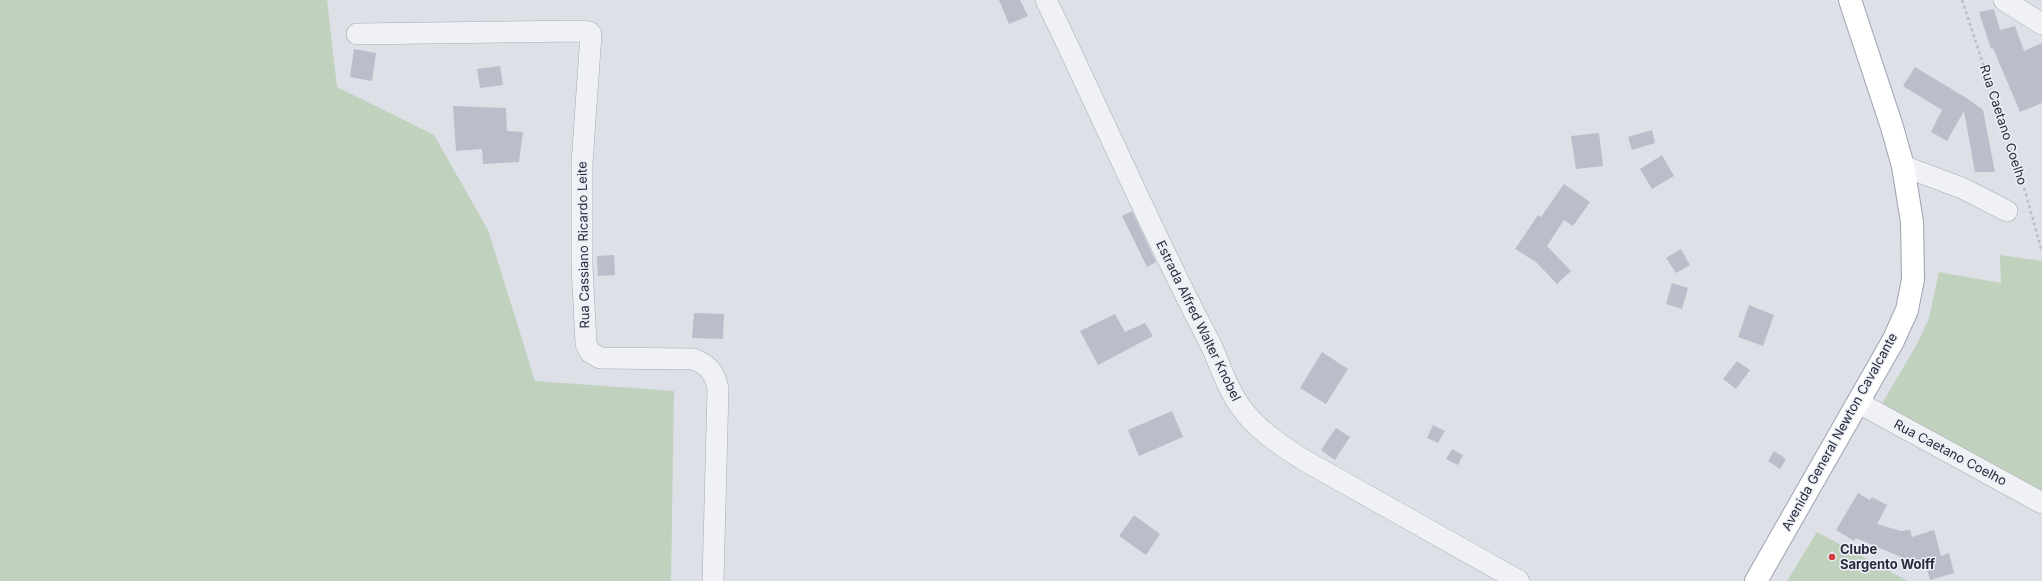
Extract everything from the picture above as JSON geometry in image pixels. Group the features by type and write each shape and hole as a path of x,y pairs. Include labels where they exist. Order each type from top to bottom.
{"main road":[{"name":"Avenida General Newton Cavalcante","path":"1756,581 1858,403 1900,326 1907,310 1913,279 1912,222 1903,166 1892,126 1850,0"}],"street":[{"name":"Estrada Alfred Walter Knobel","path":"1046,0 1082,73 1156,237 1226,381 1240,406 1256,425 1276,442 1520,581"},
{"path":"2004,0 2042,24"},
{"name":"Rua Cassiano Ricardo Leite","path":"357,34 584,31 591,34 582,164 582,265 586,344 590,352 605,359 693,360 702,362 710,368 716,377 718,389 713,581"},
{"path":"1903,166 1962,188 2007,211"},
{"name":"Rua Caetano Coelho","path":"1858,403 2042,503"}],"path":[{"name":"Rua Caetano Coelho","path":"1962,0 2026,194 2042,252"}],"green space":[{"path":"0,0 327,0 337,87 434,135 488,230 535,381 674,391 671,581 0,581"},
{"path":"2000,255 2042,261 2042,497 1880,407 1917,344 1929,318 1939,272 2001,283"},
{"name":"Clube Sargento Wolff","path":"1817,532 1908,581 1787,581"}],"building":[{"path":"999,0 1020,0 1028,16 1009,24"},
{"path":"1994,9 2000,30 2015,26 2024,51 2042,43 2042,103 2020,112 1993,48 1991,49 1979,12"},
{"path":"354,49 376,53 372,81 350,77"},
{"path":"500,66 503,85 480,88 477,69"},
{"path":"1915,67 1968,99 1983,110 1995,172 1975,172 1964,111 1947,141 1931,132 1942,110 1903,86"},
{"path":"453,106 506,108 507,131 523,132 519,162 483,164 482,149 456,151"},
{"path":"1652,130 1655,143 1632,150 1628,137"},
{"path":"1599,133 1603,166 1576,169 1571,136"},
{"path":"1662,155 1674,176 1652,189 1640,169"},
{"path":"1564,184 1590,202 1573,226 1564,220 1547,246 1571,271 1557,284 1536,262 1515,249 1538,215 1541,217"},
{"path":"1132,211 1156,262 1147,267 1122,216"},
{"path":"1681,249 1690,265 1676,273 1666,258"},
{"path":"614,255 615,275 598,276 597,256"},
{"path":"1672,283 1688,288 1682,309 1666,304"},
{"path":"1749,305 1774,315 1763,346 1738,337"},
{"path":"694,313 724,314 723,339 692,338"},
{"path":"1115,314 1125,332 1145,323 1153,336 1098,365 1080,331"},
{"path":"1322,352 1348,369 1326,404 1300,388"},
{"path":"1737,361 1750,370 1736,389 1723,379"},
{"path":"1172,411 1183,437 1139,456 1128,430"},
{"path":"1433,425 1445,431 1438,443 1427,438"},
{"path":"1336,428 1350,437 1335,460 1321,450"},
{"path":"1452,449 1463,455 1458,465 1446,459"},
{"path":"1774,451 1786,459 1780,469 1768,461"},
{"path":"1858,493 1870,500 1872,497 1887,505 1877,524 1901,531 1910,530 1912,537 1934,530 1941,556 1949,553 1954,573 1930,580 1924,559 1903,565 1901,557 1856,538 1854,541 1836,530"},
{"path":"1134,515 1160,534 1146,555 1119,536"}],"place":[{"name":"Clube Sargento Wolff","path":"1832,557"}]}
